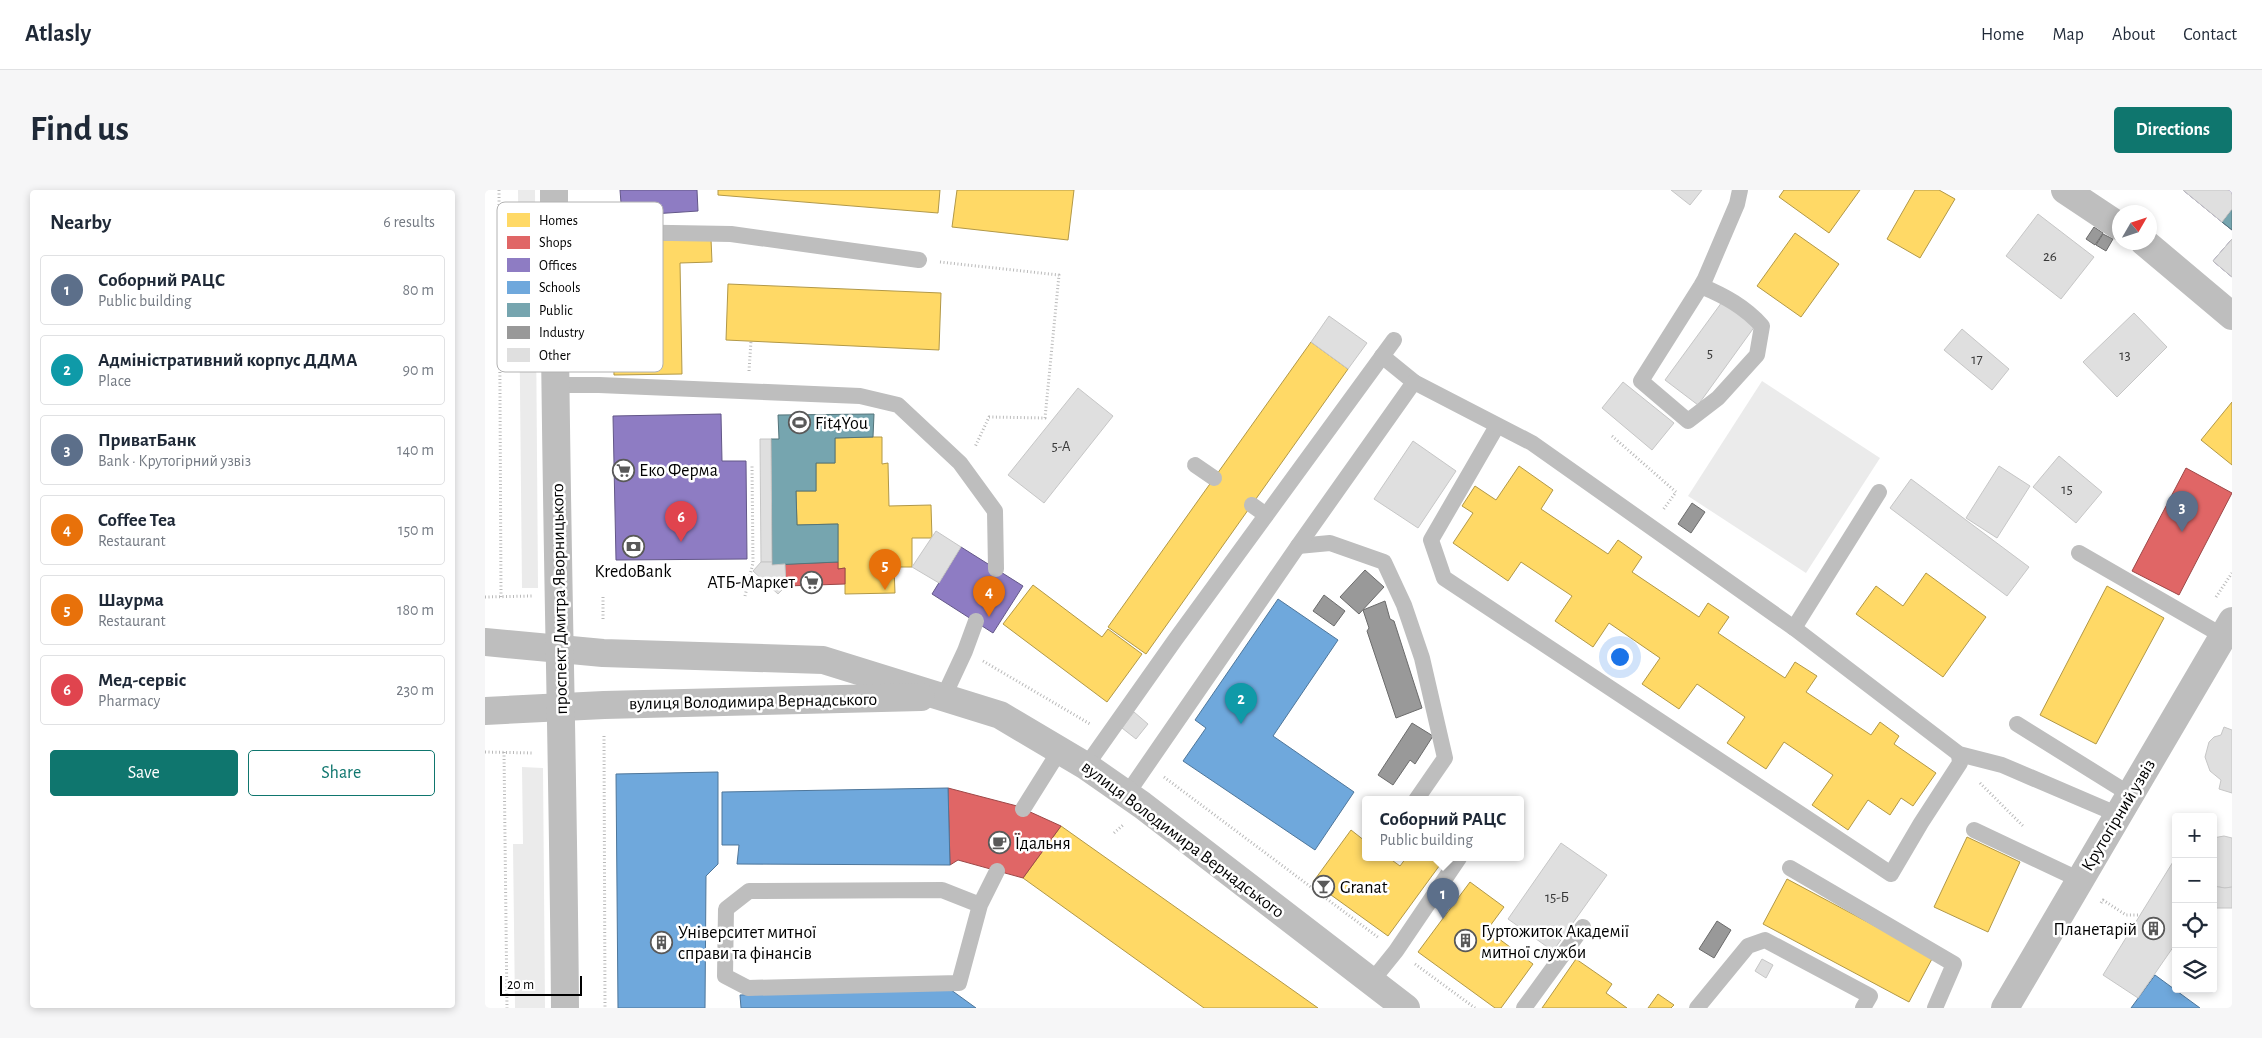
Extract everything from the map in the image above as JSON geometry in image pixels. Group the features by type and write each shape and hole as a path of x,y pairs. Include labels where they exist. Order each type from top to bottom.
{"street":[{"path":"2065,190 2112,221"},
{"path":"2154,250 2232,316"},
{"name":"проспект Дмитра Яворницького","path":"555,372 565,1008"},
{"name":"Крутогірний узвіз","path":"2005,1008 2229,626"},
{"name":"вулиця Володимира Вернадського","path":"485,642 603,653 823,660 944,696 1000,715 1086,766 1127,794 1406,1008"},
{"name":"вулиця Володимира Вернадського","path":"485,711 561,707 944,696"}],"lane":[{"path":"1701,286 1727,297 1750,313 1762,326 1757,355 1718,398 1688,421 1641,381 1701,286 1737,204 1739,190"},
{"path":"663,233 731,234 919,260"},
{"path":"1086,766 1107,734 1394,340"},
{"path":"1382,356 1414,382 1532,443 1794,628 1959,758 1980,759 2002,765 2069,793 2125,805"},
{"path":"1127,794 1414,382"},
{"path":"555,385 599,385 860,396 898,405 965,470 995,511 996,569"},
{"path":"1497,426 1431,540 1444,578 1891,874 1959,758"},
{"path":"1195,465 1214,478"},
{"path":"1794,628 1879,492"},
{"path":"1252,505 1266,515"},
{"path":"1298,546 1330,543 1384,562 1396,588 1422,658 1445,758 1419,796"},
{"path":"2079,553 2229,626"},
{"path":"944,696 965,651 976,621"},
{"path":"2017,724 2125,805"},
{"path":"1023,809 1060,750"},
{"path":"1974,830 2080,880"},
{"path":"1371,982 1396,951 1457,861"},
{"path":"1790,868 1954,964 1935,1008"},
{"path":"980,905 942,890 749,891 726,909 725,976 749,988 959,982 980,905 997,871"},
{"path":"1524,1008 1583,927"},
{"path":"1697,1008 1748,946 1765,940 1870,996 1863,1008"}],"path":[{"path":"919,260 1059,275 1045,418 989,417 965,470"},
{"path":"747,391 751,341"},
{"path":"500,372 501,597"},
{"path":"1612,436 1676,492"},
{"path":"745,596 753,563 752,465"},
{"path":"485,597 535,596"},
{"path":"603,597 603,621"},
{"path":"965,651 1107,734"},
{"path":"604,736 605,1008"},
{"path":"485,752 543,753"},
{"path":"504,752 507,1008"},
{"path":"1959,758 2029,832"},
{"path":"1148,764 1396,951 1475,1008"},
{"path":"2099,907 2103,900 2126,914 2139,915"}],"shaded area":[{"path":"518,190 535,190 535,202 518,202"},
{"path":"520,372 536,372 538,588 522,588"},
{"path":"1762,381 1880,458 1806,573 1688,496"},
{"path":"522,767 543,768 545,1008 515,1008 513,844 523,844"}],"building: Homes":[{"path":"718,190 940,190 938,213 718,195"},
{"path":"957,190 1074,190 1068,240 952,227"},
{"path":"1784,190 1860,190 1829,233 1779,197"},
{"path":"1915,190 1939,190 1955,199 1920,258 1887,239"},
{"path":"1795,233 1839,264 1801,317 1757,286"},
{"path":"711,239 712,262 680,263 682,374 614,375 614,372 663,372 663,240"},
{"path":"728,284 941,293 939,350 726,340"},
{"path":"1311,342 1348,369 1146,654 1108,627"},
{"path":"2232,402 2232,465 2201,440"},
{"path":"882,437 882,464 888,463 889,506 931,505 932,538 912,538 912,567 894,567 895,593 845,594 845,568 838,569 838,524 797,525 796,491 816,491 816,463 835,463 835,438"},
{"path":"1519,466 1553,490 1541,509 1608,554 1618,540 1642,557 1632,572 1699,617 1708,603 1729,617 1718,633 1785,678 1795,662 1817,676 1806,692 1871,735 1880,722 1899,736 1894,744 1936,773 1913,806 1901,798 1890,815 1868,800 1848,830 1812,805 1833,775 1784,742 1766,769 1727,743 1745,717 1697,684 1679,709 1642,684 1660,658 1609,623 1593,647 1555,621 1572,596 1521,562 1508,581 1453,543 1473,513 1462,506 1475,486 1496,500"},
{"path":"1926,573 1986,617 1943,677 1856,614 1876,586 1903,606"},
{"path":"1033,585 1102,637 1108,629 1142,654 1107,702 1003,624"},
{"path":"2107,586 2164,618 2096,744 2040,715"},
{"path":"1061,826 1318,1008 1204,1008 1023,878"},
{"path":"1351,830 1362,839 1362,861 1393,861 1400,866 1404,861 1443,861 1388,936 1313,882"},
{"path":"1967,837 2020,862 1988,932 1934,907"},
{"path":"1787,879 1933,957 1909,1002 1763,924"},
{"name":"Гуртожиток Академії митної служби","path":"1470,882 1504,907 1487,930 1533,964 1501,1008 1495,1008 1418,952"},
{"path":"1576,959 1612,984 1606,993 1627,1008 1542,1008"},
{"path":"1658,994 1674,1005 1671,1008 1648,1008"}],"building: Shops":[{"path":"2186,468 2232,493 2179,595 2132,571"},
{"path":"838,562 838,569 845,568 845,584 786,586 785,564"},
{"name":"Їдальня","path":"948,788 1017,806 1061,826 1023,878 958,860 950,865"}],"building: Offices":[{"path":"620,190 697,190 698,211 663,213 663,202 621,202"},
{"path":"2183,190 2232,190 2232,230 2222,222"},
{"path":"2232,239 2232,277 2213,261"},
{"path":"721,414 722,461 746,461 747,559 616,560 613,416"},
{"path":"961,547 1023,586 993,633 932,594"}],"building: Schools":[{"path":"1278,599 1338,640 1273,736 1354,792 1315,850 1183,761 1206,728 1195,720"},
{"name":"Університет митної справи та фінансів","path":"718,772 718,864 706,876 705,1008 618,1008 616,774"},
{"path":"948,788 950,865 737,864 739,845 722,845 722,792"},
{"path":"2155,975 2172,987 2172,993 2180,993 2200,1008 2131,1008"},
{"path":"947,987 976,1008 741,1008 740,995"}],"building: Public":[{"path":"2232,209 2232,230 2222,222"},
{"path":"874,414 873,437 835,438 835,463 816,463 816,491 796,491 797,525 838,524 838,562 772,565 771,439 779,439 778,415"}],"building: Industry":[{"path":"2094,227 2103,233 2095,245 2086,239"},
{"path":"2103,234 2112,238 2106,251 2096,245"},
{"path":"1692,503 1705,512 1691,533 1678,524"},
{"path":"1365,570 1384,587 1359,614 1340,597"},
{"path":"1324,595 1345,611 1334,626 1313,611"},
{"path":"1385,601 1390,619 1394,621 1422,708 1396,718 1367,631 1369,628 1363,610"},
{"path":"1412,723 1433,736 1415,764 1410,760 1393,785 1378,775"},
{"path":"1717,921 1731,930 1714,958 1699,949"}],"building: Other":[{"path":"1671,190 1702,190 1690,205"},
{"path":"2183,190 2232,190 2232,209 2222,222"},
{"path":"2038,214 2094,257 2061,299 2006,256"},
{"path":"2232,239 2232,277 2213,261"},
{"path":"1722,302 1755,326 1698,405 1665,380"},
{"path":"2134,313 2167,347 2117,397 2083,362"},
{"path":"1329,316 1367,343 1348,369 1311,342"},
{"path":"1962,329 2009,369 1992,390 1944,350"},
{"path":"1623,382 1674,423 1652,450 1602,408"},
{"path":"1078,388 1113,416 1044,503 1008,475"},
{"path":"760,439 771,439 772,562 761,562"},
{"path":"1413,441 1456,471 1418,528 1374,499"},
{"path":"2059,456 2102,492 2076,523 2033,487"},
{"path":"1999,466 2030,486 1997,538 1966,518"},
{"path":"1911,479 2029,567 2007,596 1890,508"},
{"path":"936,531 961,547 939,583 912,567"},
{"path":"761,562 772,562 772,565 785,564 786,586 778,594 753,571"},
{"path":"1134,712 1148,724 1136,739 1122,728"},
{"path":"2224,727 2232,730 2232,793 2219,789 2221,780 2210,771 2205,757 2209,742 2214,737 2221,735"},
{"path":"2224,836 2232,838 2232,887 2217,887 2217,837"},
{"path":"1561,843 1607,875 1553,951 1508,919"},
{"name":"Планетарій","path":"2172,863 2172,949 2138,998 2103,975"},
{"path":"2217,887 2232,887 2232,908 2217,908"},
{"path":"1762,959 1773,965 1766,978 1755,971"}],"place":[{"name":"Fit4You","path":"799,423"},
{"name":"Еко Ферма","path":"623,470"},
{"name":"ПриватБанк","path":"2182,532"},
{"name":"Мед-сервіс","path":"681,542"},
{"name":"KredoBank","path":"633,546"},
{"name":"АТБ-Маркет","path":"811,582"},
{"name":"Шаурма","path":"885,590"},
{"name":"Coffee Tea","path":"989,617"},
{"name":"Адміністративний корпус ДДМА","path":"1241,724"},
{"name":"Їдальня","path":"999,843"},
{"name":"Granat","path":"1324,887"},
{"name":"Соборний РАЦС","path":"1443,919"},
{"name":"Планетарій","path":"2153,929"},
{"name":"Гуртожиток Академії митної служби","path":"1465,941"},
{"name":"Університет митної справи та фінансів","path":"662,942"}]}
